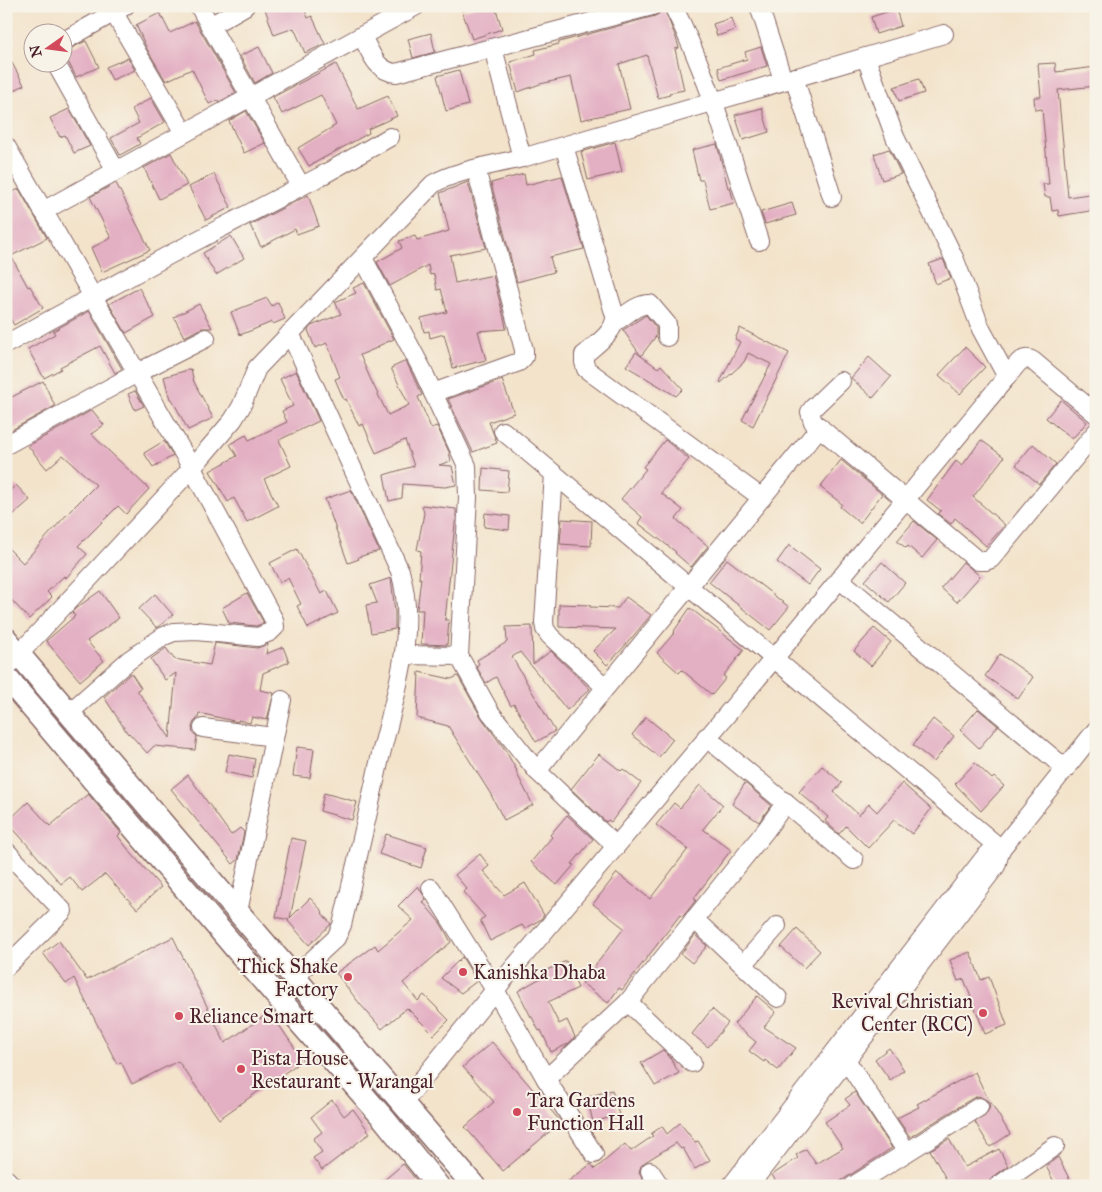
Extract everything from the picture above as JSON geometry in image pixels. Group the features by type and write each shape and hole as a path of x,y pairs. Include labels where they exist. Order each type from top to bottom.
{"main road":[{"path":"10,653 68,713 474,1186"},
{"path":"6,677 242,956 384,1119 438,1186"}],"street":[{"path":"199,6 302,186"},
{"path":"210,26 245,6"},
{"path":"44,211 416,6"},
{"path":"362,36 378,65 386,72 396,73 652,6"},
{"path":"673,6 689,38 714,102 759,241"},
{"path":"758,6 789,79 832,197"},
{"path":"72,36 119,10 184,133"},
{"path":"10,653 192,468 233,420 241,407 257,368 433,184 439,180 564,146 944,34"},
{"path":"493,48 522,158"},
{"path":"866,58 895,137 955,260 981,329 1007,377"},
{"path":"61,72 116,171"},
{"path":"6,344 390,137"},
{"path":"6,146 192,468 270,611 275,627 270,632 258,637 196,631 174,632 164,636 129,660 68,713"},
{"path":"564,146 614,310 615,322 612,329 584,355 586,369 762,498"},
{"path":"433,393 519,362 524,357 524,350 476,170"},
{"path":"363,258 422,369 467,466 468,498 459,656 490,712 537,772 616,846"},
{"path":"615,322 639,306 650,304 666,324 667,337"},
{"path":"290,333 400,571 406,596 404,656 342,925 336,938 294,977"},
{"path":"6,445 137,373 206,338"},
{"path":"403,1103 1019,362 1029,358 1096,414"},
{"path":"841,381 810,412 813,422 978,561 991,559 1096,432"},
{"path":"537,772 820,427"},
{"path":"503,431 1001,849"},
{"path":"554,474 545,629 560,646 605,687"},
{"path":"839,579 1066,769"},
{"path":"404,656 459,656"},
{"path":"238,912 282,700"},
{"path":"203,728 274,737"},
{"path":"731,1186 996,866 1001,849 1096,730"},
{"path":"706,737 854,860"},
{"path":"546,1079 628,1002 766,830 786,802"},
{"path":"6,851 63,911 6,967"},
{"path":"431,888 495,990 546,1079 594,1154"},
{"path":"694,919 778,998"},
{"path":"743,965 777,926"},
{"path":"628,1002 692,1064"},
{"path":"750,1185 846,1060 862,1026"},
{"path":"846,1060 907,1152"},
{"path":"853,1186 979,1107"},
{"path":"998,1186 1055,1146"},
{"path":"650,1171 660,1186"},
{"path":"6,1179 13,1186"}],"building":[{"path":"264,6 303,6 308,18 312,16 325,44 305,53 294,28 274,35"},
{"path":"477,6 495,6 502,29 472,39 462,11"},
{"path":"663,6 679,48 675,49 684,90 669,93 670,95 658,98 647,55 619,64 630,109 581,120 571,77 540,84 518,92 510,62 536,54 535,50 559,44 559,42 655,16 660,13"},
{"path":"896,9 901,26 876,34 871,17"},
{"path":"160,13 170,33 195,21 236,93 219,102 218,100 209,104 192,69 166,81 147,49 136,25"},
{"path":"731,18 735,30 717,36 713,24"},
{"path":"431,33 435,52 413,58 408,39"},
{"path":"86,41 99,67 76,77 72,69 72,48"},
{"path":"259,47 272,73 255,83 240,56"},
{"path":"761,47 767,66 721,80 718,68 747,59 745,52"},
{"path":"6,52 24,85 6,95"},
{"path":"128,58 135,70 112,80 106,67"},
{"path":"1055,63 1056,72 1096,67 1096,86 1058,90 1068,197 1096,193 1096,210 1059,216 1058,210 1052,211 1050,197 1045,197 1043,184 1049,184 1042,109 1035,110 1034,97 1041,97 1038,64"},
{"path":"336,64 358,109 388,96 397,116 368,129 369,133 309,166 298,148 336,125 321,95 282,114 273,97"},
{"path":"459,70 468,105 446,111 437,76"},
{"path":"919,79 924,93 899,101 894,87"},
{"path":"151,98 165,122 137,138 140,144 120,155 111,138 139,123 132,109"},
{"path":"762,108 769,132 743,140 735,115"},
{"path":"69,109 90,146 74,153 65,135 60,137 50,118"},
{"path":"246,111 265,143 244,153 229,121"},
{"path":"615,142 622,172 588,180 581,152"},
{"path":"717,144 728,188 730,187 734,203 710,209 703,180 699,180 692,150"},
{"path":"889,149 901,174 882,180 874,154"},
{"path":"171,153 187,185 159,199 144,168"},
{"path":"214,174 231,207 206,220 189,187"},
{"path":"524,174 526,185 562,176 584,249 550,257 554,272 517,282 491,183"},
{"path":"468,182 486,248 450,255 455,283 493,275 506,329 478,331 486,360 453,368 444,334 430,338 429,331 424,332 421,318 447,312 441,289 437,290 434,274 430,275 428,265 390,286 377,262 402,248 399,241 415,236 417,240 449,231 440,193"},
{"path":"116,183 150,250 102,272 91,248 111,238 90,197"},
{"path":"19,189 47,238 11,256 28,287 30,286 43,308 14,325 6,312 6,195"},
{"path":"308,195 319,226 297,234 295,229 261,247 250,225"},
{"path":"792,203 796,215 765,224 761,212"},
{"path":"231,236 244,258 216,275 203,253"},
{"path":"943,259 951,278 936,284 929,264"},
{"path":"364,283 394,339 360,355 370,378 388,415 409,405 391,368 406,361 422,395 418,397 431,428 437,426 449,452 451,461 439,465 452,466 456,485 445,487 403,484 402,498 389,501 384,475 414,466 405,440 376,453 363,424 359,426 346,399 344,400 335,379 340,377 327,343 315,348 308,330 311,326 341,314 335,302 356,293 353,288"},
{"path":"139,288 155,317 126,333 109,304"},
{"path":"267,298 272,306 278,302 285,319 273,324 272,322 240,335 231,312"},
{"path":"199,304 212,328 202,328 184,337 174,317"},
{"path":"89,311 122,369 115,373 100,346 60,367 61,369 44,378 28,349 55,334 53,331"},
{"path":"646,315 656,328 656,336 641,356 623,330"},
{"path":"740,328 789,353 753,426 742,420 771,364 748,353 744,362 720,382 740,342 735,339"},
{"path":"965,347 985,367 960,394 939,375"},
{"path":"636,352 658,368 661,365 683,389 676,396 626,366"},
{"path":"869,357 891,377 873,398 851,378"},
{"path":"191,369 194,382 213,418 188,430 172,399 170,399 164,377"},
{"path":"296,371 319,421 279,440 291,466 264,479 278,506 247,522 234,498 228,502 210,471 237,456 230,444 246,435 249,440 287,422 282,411 293,406 280,379"},
{"path":"502,380 514,413 489,422 497,443 473,452 448,399"},
{"path":"43,381 55,406 6,433 6,400"},
{"path":"135,391 144,406 135,410 128,394"},
{"path":"1061,400 1087,422 1072,439 1046,418"},
{"path":"92,410 104,425 91,434 149,489 126,514 118,506 78,546 87,554 66,578 64,576 47,592 52,597 29,619 6,594 6,546 23,563 96,485 63,455 47,469 28,446"},
{"path":"665,440 689,459 661,493 683,510 676,519 708,546 691,567 676,552 638,523 642,517 621,499 646,469 643,467"},
{"path":"981,440 1004,457 973,497 1005,525 986,546 955,518 951,524 938,514 941,511 927,500 956,461 962,466"},
{"path":"164,441 173,456 153,467 144,453"},
{"path":"1033,444 1056,464 1039,484 1016,465"},
{"path":"841,460 882,494 860,523 840,507 842,504 820,487"},
{"path":"483,468 509,471 507,492 482,490"},
{"path":"16,485 30,500 6,521 6,494"},
{"path":"351,490 379,551 358,557 359,559 348,563 325,499"},
{"path":"422,505 456,509 445,620 449,620 447,645 421,644 423,610 417,610 421,578 419,579 421,551 417,550 424,513"},
{"path":"485,513 510,516 509,530 484,527"},
{"path":"562,519 592,521 591,546 560,544"},
{"path":"914,521 937,540 922,558 908,546 906,548 897,541"},
{"path":"789,545 820,569 808,585 777,562"},
{"path":"297,549 321,594 327,591 338,613 308,628 297,606 301,604 288,578 280,582 270,563"},
{"path":"727,559 789,607 770,630 709,582"},
{"path":"882,562 905,583 889,602 865,581"},
{"path":"963,562 980,576 957,602 941,588"},
{"path":"391,578 395,629 371,633 366,605 377,603 370,585"},
{"path":"100,591 119,618 87,641 104,661 80,681 46,641 75,616 72,612 76,608"},
{"path":"247,593 264,623 256,626 229,623 222,608"},
{"path":"155,594 173,615 157,628 139,609"},
{"path":"626,597 651,615 607,665 593,651 616,629 559,627 559,604 618,608"},
{"path":"690,608 744,650 723,676 726,678 712,695 682,670 679,673 657,653 675,632"},
{"path":"532,626 533,664 551,651 590,689 567,710 520,652 512,657 555,731 536,742 514,704 511,706 496,677 486,683 476,666 479,664 477,660 507,642 506,627"},
{"path":"874,628 891,642 871,666 854,651"},
{"path":"215,643 257,648 268,644 266,654 283,647 289,662 263,673 260,690 274,693 267,720 252,717 250,723 238,720 238,722 199,713 192,727 193,733 197,736 195,750 154,746 147,753 128,734 104,697 131,673 141,688 137,690 170,738 176,673 165,680 151,659 166,648 174,659 210,665"},
{"path":"1000,654 1033,677 1018,699 985,676"},
{"path":"419,672 451,679 458,676 481,717 504,748 533,805 504,820 490,793 448,726 417,718"},
{"path":"978,709 998,726 979,748 960,730"},
{"path":"646,717 673,739 659,757 632,735"},
{"path":"933,719 954,736 934,762 913,745"},
{"path":"297,747 314,749 310,778 293,776"},
{"path":"229,754 255,759 252,778 225,772"},
{"path":"599,754 641,783 611,822 608,820 606,822 571,789"},
{"path":"975,763 992,779 994,777 1004,786 981,811 955,784"},
{"path":"822,766 842,783 834,792 859,815 869,804 877,812 902,783 931,809 912,834 894,820 868,848 846,826 839,834 825,821 828,817 799,792"},
{"path":"188,775 231,835 240,828 244,832 238,860 233,864 171,789"},
{"path":"745,783 771,805 759,822 732,804"},
{"path":"700,785 723,805 703,829 731,850 694,898 696,900 685,914 682,917 680,915 622,990 619,988 608,1003 582,983 624,928 593,904 617,873 650,899 688,849 656,825 674,803 680,808"},
{"path":"324,793 357,802 352,820 320,811"},
{"path":"88,794 121,833 118,836 131,853 161,887 137,909 105,874 82,892 70,877 61,884 7,822 28,802 50,826"},
{"path":"567,815 593,839 557,885 531,862"},
{"path":"386,834 427,847 421,868 379,854"},
{"path":"291,838 306,841 290,918 310,898 331,924 309,945 289,920 276,917"},
{"path":"480,854 489,866 483,871 504,895 525,883 544,915 541,919 525,929 522,925 490,941 480,920 485,917 463,892 467,889 455,875"},
{"path":"418,886 426,899 423,902 441,924 451,942 403,983 418,1001 424,995 449,1020 434,1035 407,1008 382,1029 336,973 375,945 378,950 413,920 398,906"},
{"path":"797,929 820,951 804,968 781,947"},
{"path":"695,935 707,946 692,963 681,954"},
{"path":"173,937 225,1043 270,1012 303,1060 219,1119 178,1061 132,1084 121,1062 117,1064 74,978 66,984 43,953 59,941 87,980"},
{"path":"970,952 981,980 989,977 1007,1025 985,1034 964,979 958,981 950,960"},
{"path":"462,957 477,981 461,993 441,978"},
{"path":"566,961 578,988 548,1002 559,1024 567,1020 575,1037 568,1044 551,1052 541,1030 539,1031 518,991 546,975 545,971"},
{"path":"757,996 776,1012 764,1027 796,1048 778,1070 749,1051 756,1042 734,1024"},
{"path":"712,1009 728,1023 708,1047 692,1034"},
{"name":"Tara Gardens Function Hall","path":"492,1042 561,1122 503,1171 465,1127 494,1102 463,1067"},
{"path":"889,1048 904,1070 890,1080 875,1059"},
{"path":"663,1050 679,1073 655,1086 641,1063"},
{"path":"975,1072 985,1093 1010,1134 990,1147 975,1122 985,1116 990,1107 988,1101 979,1096 910,1137 897,1118 919,1107 917,1104"},
{"path":"612,1090 619,1115 593,1122 587,1097"},
{"path":"855,1092 892,1148 833,1186 779,1186 772,1175 798,1158 796,1155 806,1149 816,1164 843,1148 825,1122 850,1105 845,1099"},
{"path":"332,1100 344,1116 353,1109 370,1133 322,1170 313,1158 322,1152 313,1139 322,1132 311,1117"},
{"path":"680,1123 695,1142 698,1141 710,1160 695,1169 683,1148 681,1149 676,1143 641,1166 639,1172 647,1186 562,1186 591,1164 595,1169 625,1144 631,1151 653,1136 651,1134 662,1126 667,1134"},
{"path":"949,1139 965,1167 999,1149 1008,1166 992,1178 988,1186 950,1186 930,1150"},
{"path":"1058,1157 1073,1186 1056,1186 1046,1166"},
{"path":"403,1164 421,1186 377,1186 395,1171"}],"place":[{"name":"Kanishka Dhaba","path":"463,972"},
{"name":"Thick Shake Factory","path":"348,977"},
{"name":"Revival Christian Center (RCC)","path":"983,1013"},
{"name":"Reliance Smart","path":"179,1016"},
{"name":"Pista House Restaurant - Warangal","path":"241,1069"},
{"name":"Tara Gardens Function Hall","path":"517,1112"}]}
